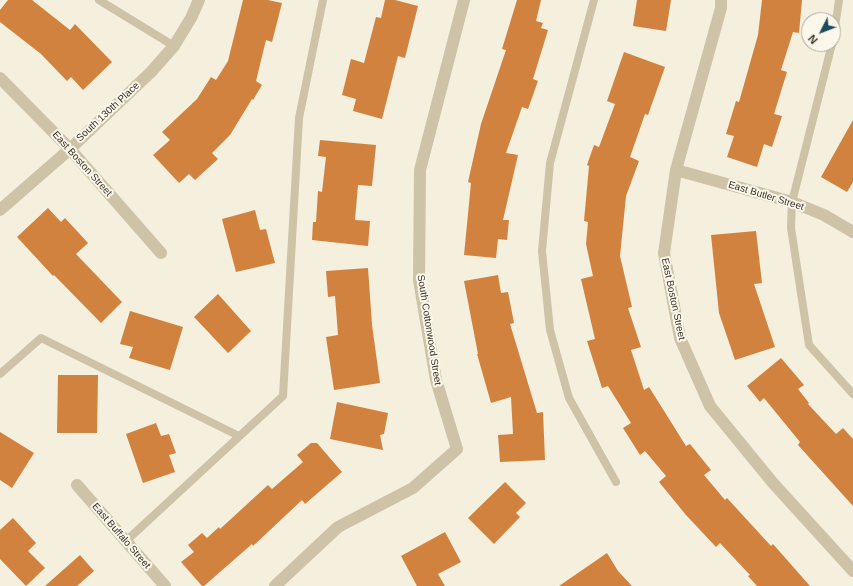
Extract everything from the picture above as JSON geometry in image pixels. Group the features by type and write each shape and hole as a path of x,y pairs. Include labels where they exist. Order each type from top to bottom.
{"street":[{"name":"South 130th Place","path":"0,210 70,149 151,72 174,46 191,18 199,0"},
{"name":"South Cottonwood Street","path":"275,586 338,526 413,488 457,449 436,380 420,280 420,170 464,0"},
{"name":"East Boston Street","path":"721,0 721,8 676,170 664,254 680,338 710,406 773,483 853,571"},
{"name":"East Boston Street","path":"0,78 70,149 161,253"},
{"name":"East Butler Street","path":"676,170 792,202 824,215 853,232"},
{"name":"East Buffalo Street","path":"77,485 165,586"}],"lane":[{"path":"99,0 174,46"},
{"path":"126,541 283,396 299,118 323,0"},
{"path":"594,0 550,163 542,252 550,330 569,398 616,482"},
{"path":"837,12 839,0"},
{"path":"830,52 792,202 791,228 809,345 853,394"},
{"path":"0,374 41,338 239,436"}],"building":[{"path":"8,0 32,0 70,30 75,24 112,62 83,90 71,77 67,81 41,54 0,22 0,10"},
{"path":"243,0 268,0 282,3 272,42 266,40 256,81 262,85 230,135 212,153 218,159 195,180 189,174 179,183 153,155 170,140 162,132 197,99 211,77 216,80 228,61"},
{"path":"385,0 395,0 418,6 405,58 398,56 382,119 353,111 356,99 342,95 351,59 364,63 376,17 381,18"},
{"path":"517,0 541,0 536,21 543,23 541,28 548,30 533,79 538,81 528,109 522,107 506,153 518,155 503,220 509,220 507,240 498,239 496,258 464,255 471,183 468,182 481,124 506,50 502,49"},
{"path":"637,0 671,0 666,31 633,26"},
{"path":"762,0 802,0 799,33 793,32 781,70 787,72 774,114 782,116 772,147 764,144 757,167 727,157 734,136 726,134 736,101 739,102 758,35"},
{"path":"624,52 665,67 648,115 645,114 630,157 639,161 626,196 620,256 632,307 628,308 641,347 631,350 644,390 649,387 686,446 690,444 711,470 704,475 725,500 727,498 771,546 773,544 810,586 757,586 748,576 750,575 720,543 716,547 686,515 659,482 666,476 645,451 640,455 623,428 631,423 608,386 602,388 587,341 595,339 581,279 593,276 586,244 588,222 584,221 589,166 587,165 594,145 599,147 615,104 607,101"},
{"path":"853,120 853,182 847,192 821,177"},
{"path":"320,140 376,145 372,186 358,185 355,220 370,221 368,246 312,240 313,222 316,222 318,191 322,192 326,157 318,156"},
{"path":"48,208 61,222 65,218 88,243 76,254 122,302 101,323 54,275 53,276 17,237"},
{"path":"255,210 260,230 266,229 275,263 236,272 222,219"},
{"path":"756,231 762,283 754,284 775,347 735,360 719,313 711,235"},
{"path":"368,268 372,325 380,383 334,390 326,337 338,335 335,296 328,297 326,271"},
{"path":"498,275 501,293 508,292 514,323 510,324 537,413 543,412 545,460 500,462 498,435 513,434 511,397 491,403 477,354 464,281"},
{"path":"218,294 251,331 228,353 194,317"},
{"path":"130,311 183,327 170,370 129,358 133,347 120,344"},
{"path":"781,358 804,385 798,389 809,403 808,404 836,434 843,428 853,439 853,506 798,445 800,442 764,398 760,402 747,386"},
{"path":"58,375 98,375 97,433 57,433"},
{"path":"337,402 388,413 384,434 380,435 383,450 330,439"},
{"path":"156,423 161,436 169,434 176,453 169,455 175,472 143,483 126,434"},
{"path":"0,432 34,453 12,488 0,480"},
{"path":"311,443 317,443 342,472 305,504 302,500 253,546 252,544 204,586 202,586 181,562 194,552 188,545 202,533 207,538 219,527 220,529 268,485 272,489 303,462 297,455"},
{"path":"505,482 526,503 516,513 520,517 494,544 468,518"},
{"path":"13,518 36,543 28,551 45,568 26,586 0,559 0,530"},
{"path":"445,532 461,562 438,574 445,586 417,586 401,556"},
{"path":"607,553 618,571 632,586 559,586"},
{"path":"80,555 94,571 77,586 45,586"}]}
